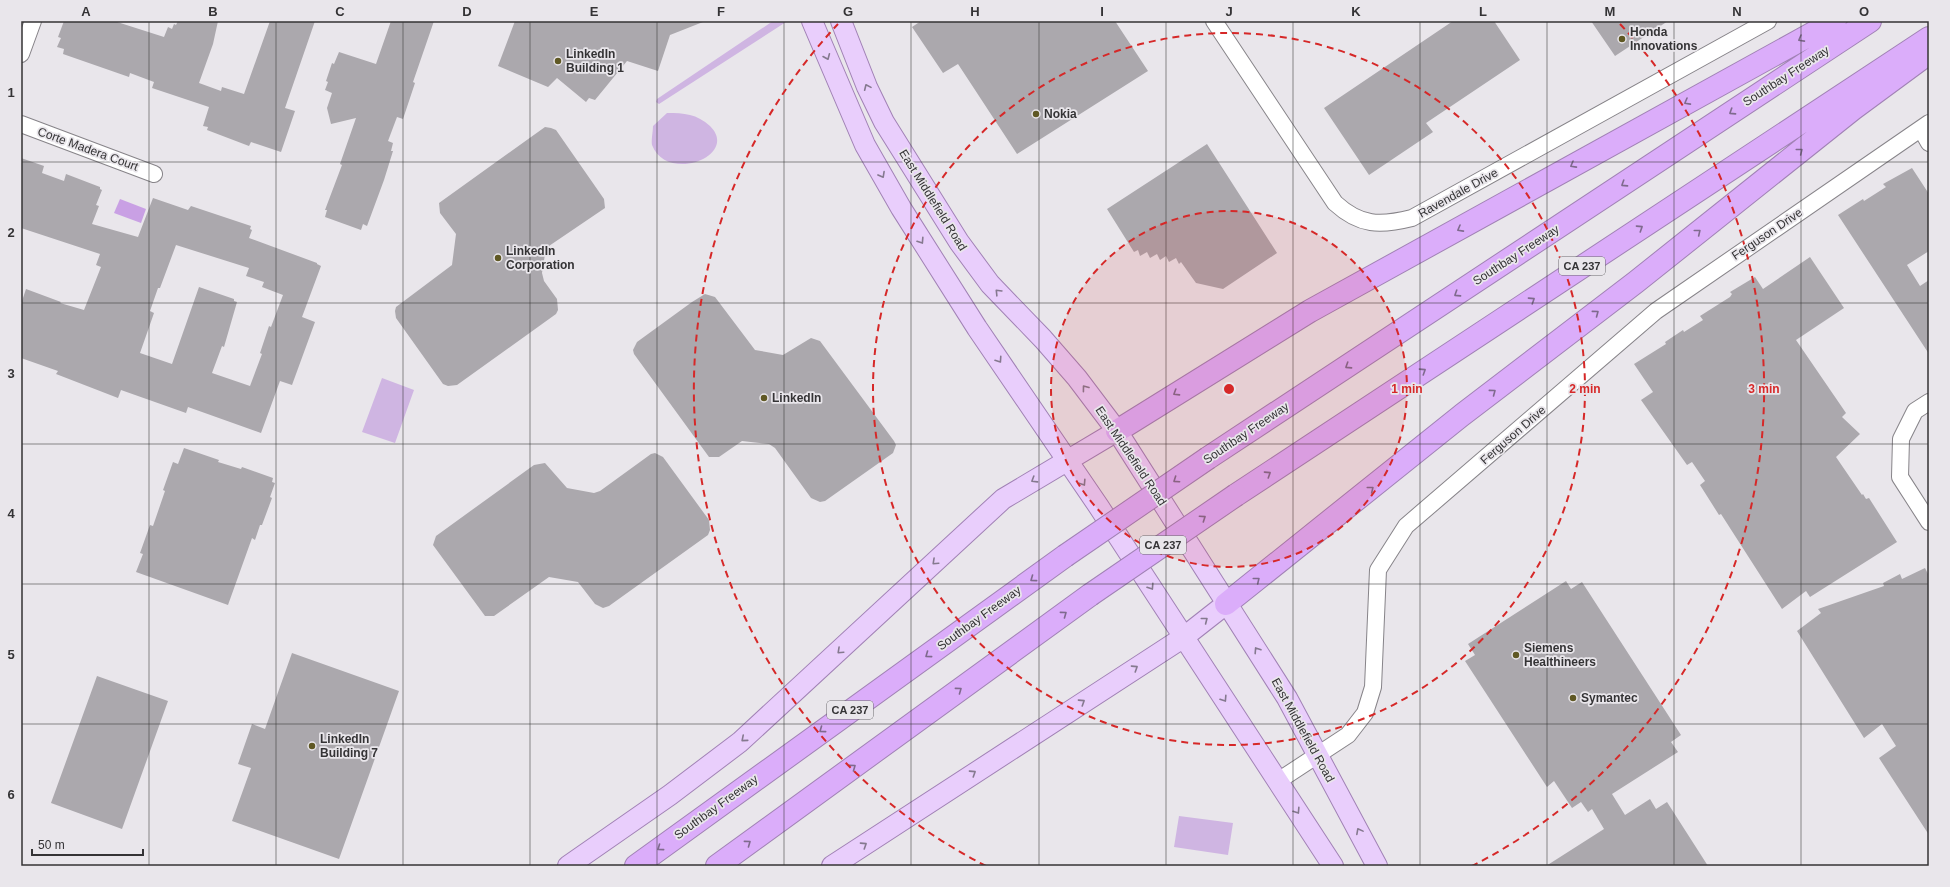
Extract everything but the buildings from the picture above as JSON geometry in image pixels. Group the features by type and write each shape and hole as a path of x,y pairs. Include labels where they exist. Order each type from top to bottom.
{"highway":[{"path":"1117,430 1310,311 1835,21"},
{"name":"Southbay Freeway","path":"636,866 1065,556 1208,458 1870,21"},
{"name":"CA 237","path":"716,866 1090,595 1236,496 1929,38"},
{"path":"1226,604 1462,415 1636,282 1853,109 1929,53"}],"main road":[{"path":"812,21 865,145 893,195 977,328 1068,459 1333,866"},
{"name":"East Middlefield Road","path":"841,21 867,87 884,122 959,242 990,284 1043,339 1077,378 1117,430 1287,698 1377,866"},
{"path":"568,866 676,790 740,742 1003,499 1117,430"},
{"path":"832,866 1184,637 1226,604"}],"street":[{"path":"21,54 33,21"},
{"name":"Ravendale Drive","path":"1214,21 1335,203 1345,212 1359,220 1392,223 1412,218 1768,21"},
{"name":"Corte Madera Court","path":"21,124 154,174"},
{"path":"1925,126 1929,143"},
{"name":"Ferguson Drive","path":"1278,781 1348,735 1365,713 1373,688 1378,570 1406,526 1656,311 1925,126"},
{"path":"1929,402 1915,411 1900,439 1900,477 1929,522"}],"shaded area":[{"path":"773,21 786,22 659,104 656,102 657,99"},
{"path":"667,113 690,115 705,122 710,126 717,137 716,147 709,155 698,161 685,164 672,163 660,157 652,145 653,126"},
{"path":"120,199 146,209 141,223 114,213"},
{"path":"382,378 414,390 395,443 362,432"},
{"path":"1179,816 1233,823 1228,855 1174,847"}],"place":[{"name":"Honda Innovations","path":"1622,39"},
{"name":"LinkedIn Building 1","path":"558,61"},
{"name":"Nokia","path":"1036,114"},
{"name":"LinkedIn Corporation","path":"498,258"},
{"name":"LinkedIn","path":"764,398"},
{"name":"Siemens Healthineers","path":"1516,655"},
{"name":"Symantec","path":"1573,698"},
{"name":"LinkedIn Building 7","path":"312,746"}]}
